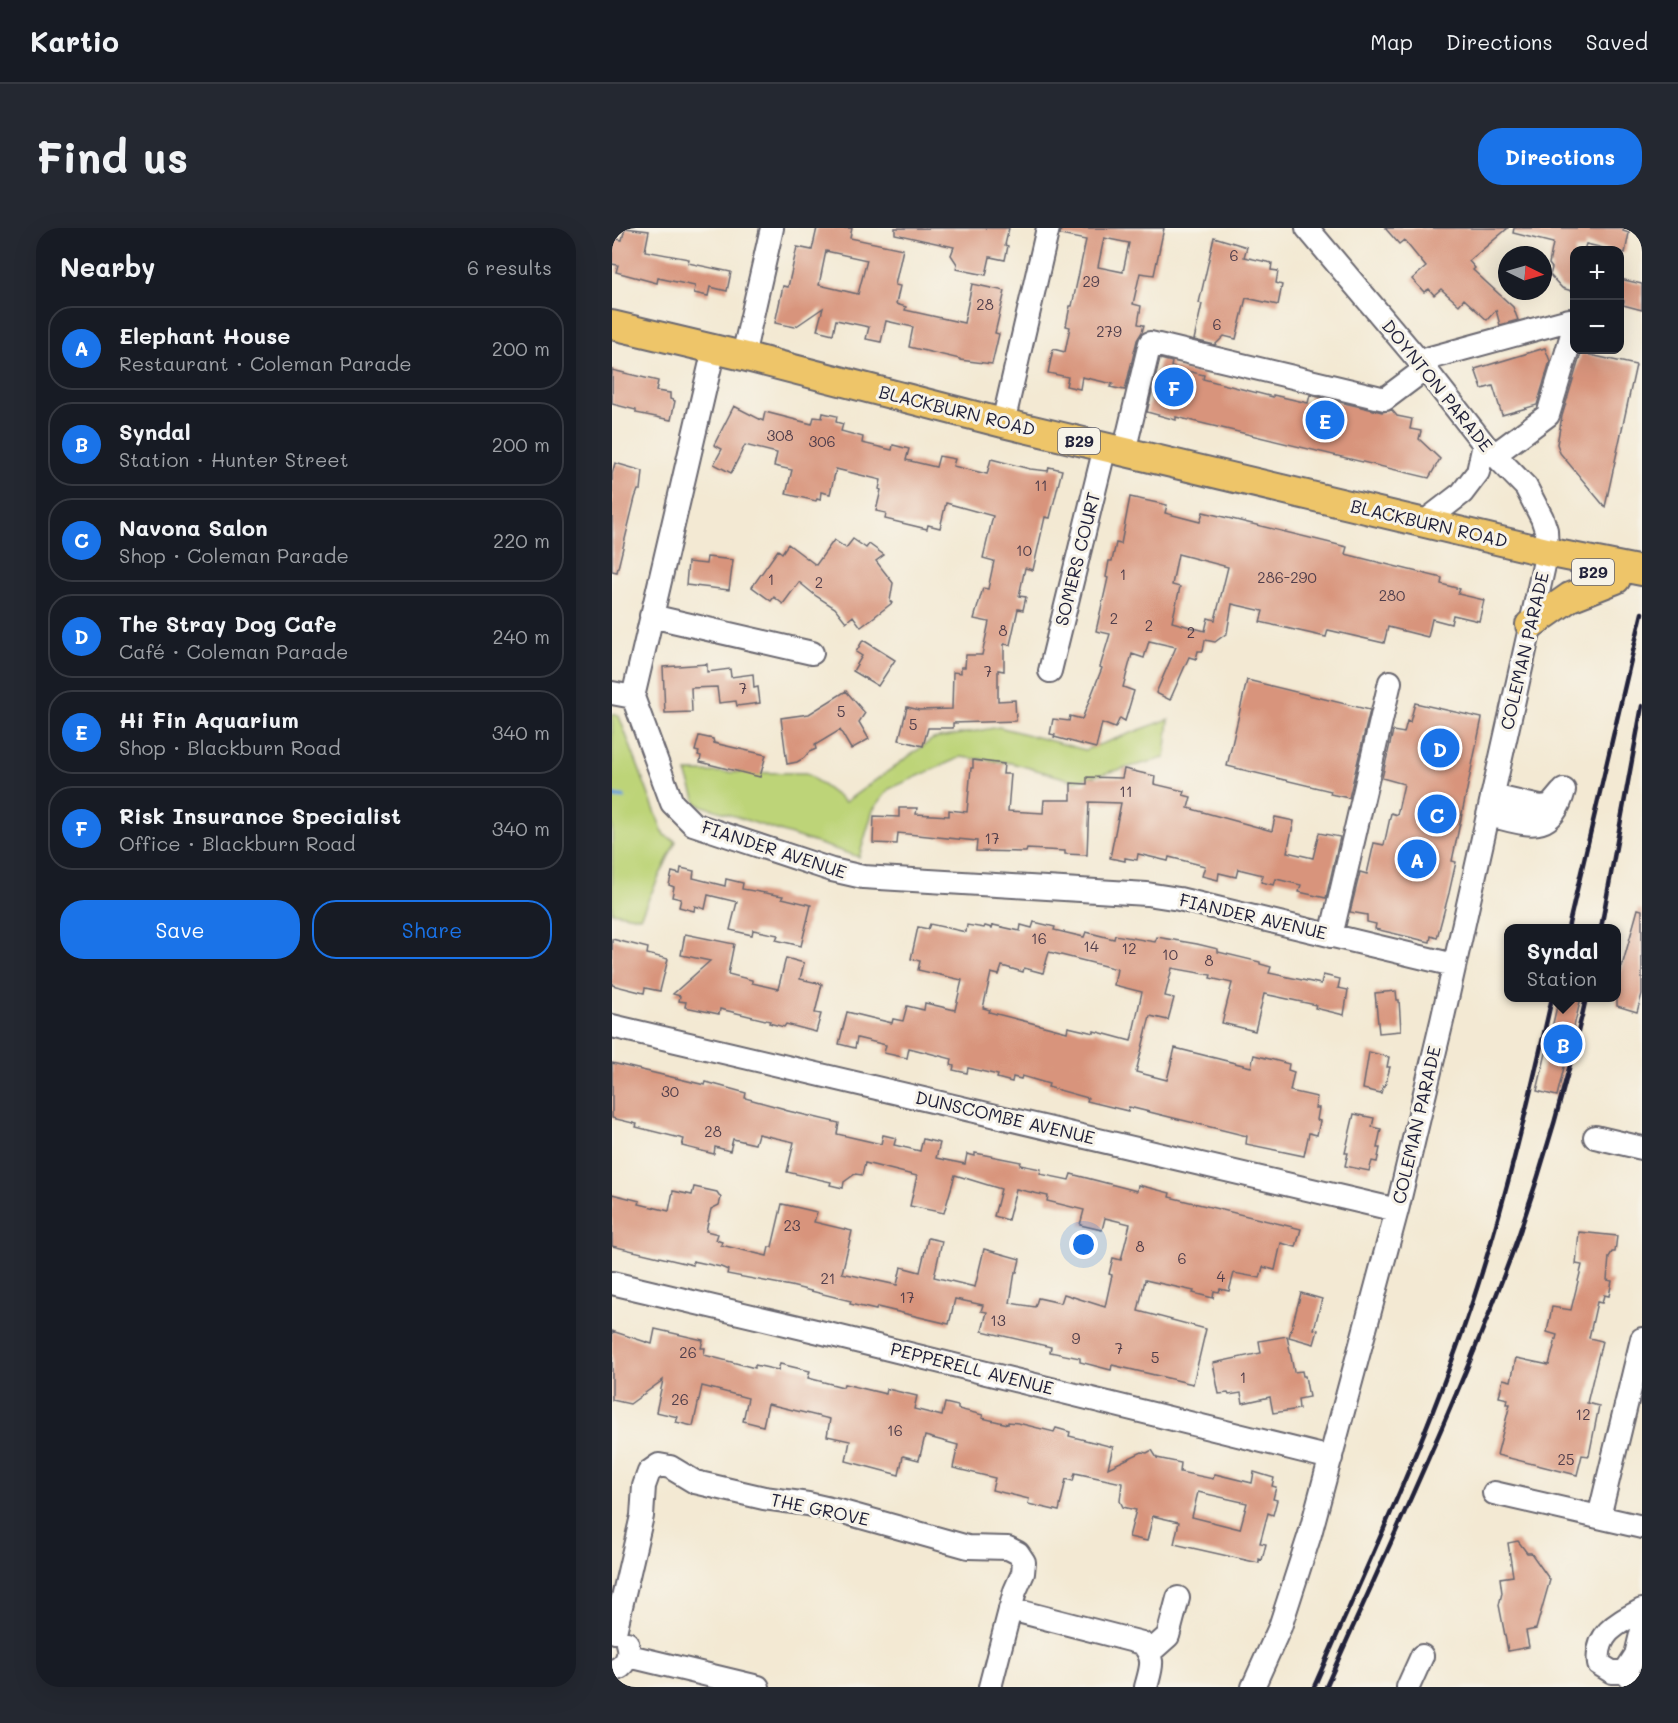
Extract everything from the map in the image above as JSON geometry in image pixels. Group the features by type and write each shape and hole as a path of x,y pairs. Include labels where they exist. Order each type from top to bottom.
{"main road":[{"name":"BLACKBURN ROAD","path":"612,325 1003,423 1547,552 1568,565 1633,578"},
{"path":"1530,625 1570,597 1633,578"}],"street":[{"path":"743,356 772,228"},
{"path":"1003,423 1048,228"},
{"name":"DOYNTON PARADE","path":"1307,228 1422,365 1489,450 1526,488 1546,530 1547,552"},
{"path":"1422,365 1569,320 1573,331 1548,415 1489,450 1478,472 1462,493 1423,523"},
{"name":"SOMERS COURT","path":"1050,671 1114,449 1150,343 1385,399 1422,365"},
{"name":"FIANDER AVENUE","path":"714,349 651,616 622,695 672,803 693,824 832,870 862,877 1147,894 1179,899 1454,965"},
{"name":"COLEMAN PARADE","path":"1253,1687 1280,1627 1310,1533 1397,1210 1547,552"},
{"path":"651,616 812,653"},
{"path":"1331,936 1390,682"},
{"name":"DUNSCOMBE AVENUE","path":"612,1026 1397,1210"},
{"path":"1595,1137 1642,1148"},
{"name":"PEPPERELL AVENUE","path":"612,1283 1330,1458"},
{"path":"1599,1517 1642,1339"},
{"name":"THE GROVE","path":"613,1632 642,1516 644,1486 649,1472 659,1465 670,1467 695,1482 764,1498 843,1512 968,1547 1008,1548 1018,1552 1024,1562 1023,1573 1010,1609 990,1687"},
{"path":"1494,1493 1642,1527"},
{"path":"1150,1652 1168,1636 1178,1598"},
{"path":"1010,1609 1142,1643 1150,1652 1152,1663 1146,1687"},
{"path":"1642,1610 1617,1624 1605,1635 1597,1651 1599,1664 1612,1672 1632,1679 1642,1630"},
{"path":"613,1632 626,1640 629,1646 620,1663 758,1687"},
{"path":"1407,1687 1422,1656"}],"green space":[{"path":"612,714 619,716 664,835 676,841 640,917 612,912"},
{"path":"1169,719 1165,758 1075,781 1012,763 961,757 889,789 873,810 859,857 697,804 686,772 806,773 845,802 933,739 999,727 1085,750"}],"building":[{"path":"625,228 649,231 645,251 689,259 688,263 731,272 727,291 710,287 708,296 694,293 695,286 658,278 657,283 616,272 618,265 612,264 612,238 622,240"},
{"path":"817,228 852,228 850,238 903,249 895,285 900,286 896,304 906,307 905,310 964,323 972,284 1005,291 995,333 999,334 992,364 960,360 909,347 913,327 886,321 881,342 866,339 869,327 836,320 833,334 817,330 823,308 795,327 775,323 783,286 788,287 797,247 812,250","holes":["826,251 867,260 858,294 819,285"]},
{"path":"895,228 1009,228 1005,245 1008,246 1005,260 990,257 986,275 956,269 957,264 951,255 954,247 895,234"},
{"path":"1061,228 1164,228 1154,275 1140,273 1133,304 1141,306 1138,324 1144,325 1137,340 1125,390 1110,387 1113,384 1082,377 1080,389 1066,386 1068,377 1048,373 1053,349 1065,352 1070,327 1066,326 1086,240 1060,235","holes":["1104,238 1129,243 1123,272 1098,267"]},
{"path":"1385,228 1508,228 1469,261 1475,268 1473,270 1498,293 1498,300 1505,300 1513,307 1518,320 1500,325 1496,310 1487,320 1464,299 1459,305 1441,289 1434,295 1429,289 1424,292 1412,279 1426,267 1404,240 1399,244"},
{"path":"1514,228 1624,228 1623,231 1629,233 1625,253 1624,246 1586,244 1585,246 1570,246 1570,290 1562,288 1552,277 1553,243 1513,233"},
{"path":"1214,237 1247,247 1244,257 1272,263 1271,270 1278,271 1276,283 1282,285 1278,305 1246,298 1236,339 1224,336 1215,345 1194,340 1202,304 1199,303"},
{"path":"1624,280 1642,284 1642,310 1624,305"},
{"path":"1545,348 1550,361 1537,405 1502,415 1493,386 1482,389 1475,369"},
{"path":"1581,354 1636,365 1605,507 1560,453 1557,444 1562,416"},
{"path":"1160,359 1172,362 1171,367 1204,375 1203,379 1273,397 1273,395 1308,403 1310,395 1382,412 1392,410 1397,416 1412,419 1410,429 1421,431 1419,439 1440,459 1429,478 1147,412"},
{"path":"612,370 658,381 656,391 670,393 670,399 675,401 671,420 636,413 636,410 612,404"},
{"path":"734,406 763,421 765,412 812,424 814,417 822,418 823,413 837,416 836,422 843,424 841,431 863,437 862,443 892,450 893,445 909,449 906,460 936,467 939,456 955,459 953,466 987,474 991,459 1030,469 1048,471 1049,467 1062,470 1050,518 1045,517 1033,570 1025,568 1019,596 1026,597 1023,610 1018,609 1010,645 1004,644 1004,671 998,670 998,701 1015,700 1016,721 953,723 953,728 928,728 923,746 899,740 907,707 919,710 952,709 953,672 961,673 961,667 965,667 966,655 982,655 989,622 974,619 983,588 988,589 994,561 983,558 993,516 946,503 940,528 928,525 927,529 885,519 886,513 876,511 881,480 836,469 830,494 821,492 820,500 786,494 792,470 774,466 777,453 745,445 731,473 714,464 722,449 714,445"},
{"path":"615,463 643,471 641,490 638,490 635,498 617,572 612,571 612,474"},
{"path":"1130,497 1167,505 1165,513 1200,522 1203,512 1347,547 1345,554 1442,578 1441,584 1460,589 1458,594 1484,600 1479,621 1453,615 1451,624 1432,619 1428,637 1388,627 1384,643 1328,630 1326,637 1260,622 1263,611 1232,604 1227,633 1215,642 1205,640 1203,651 1198,651 1196,659 1189,657 1170,700 1156,693 1176,647 1149,641 1144,658 1132,654 1123,687 1134,691 1125,721 1120,718 1115,728 1102,723 1096,748 1050,734 1053,719 1069,721 1070,716 1082,719 1102,668 1100,667 1110,634 1096,631 1108,578 1106,577 1109,561 1112,561 1116,543 1121,544","holes":["1178,554 1228,567 1215,620 1208,618 1205,631 1172,622 1180,587 1172,585"]},
{"path":"853,539 866,548 869,544 884,555 876,561 893,583 890,601 892,603 861,627 853,616 846,622 835,608 799,582 783,604 774,597 771,601 752,587 778,550 782,553 788,544 816,565 834,540 846,548"},
{"path":"707,557 733,560 729,590 686,585 688,562 706,564"},
{"path":"863,640 895,660 878,686 853,671 862,656 856,652"},
{"path":"707,664 707,672 730,669 731,677 753,674 754,688 758,687 760,703 737,706 736,701 719,703 717,687 691,688 692,712 665,713 663,667"},
{"path":"1247,680 1370,710 1349,798 1330,794 1331,791 1227,766"},
{"path":"846,691 865,713 859,722 869,739 851,749 840,730 815,745 816,749 804,758 787,764 781,718 809,714"},
{"path":"1415,703 1482,718 1452,861 1456,862 1449,893 1437,938 1431,936 1430,942 1375,929 1376,924 1367,922 1367,915 1350,912 1360,872 1367,874 1374,843 1384,845 1391,813 1397,815 1404,784 1382,778 1393,731 1404,733 1407,721 1410,722"},
{"path":"699,736 713,739 714,743 766,755 760,777 700,762 701,756 695,751"},
{"path":"973,760 1004,764 1003,774 1011,774 1008,811 1043,813 1044,800 1071,800 1071,783 1087,784 1087,777 1122,778 1124,769 1155,776 1154,784 1184,791 1183,795 1191,797 1188,808 1272,831 1275,817 1294,821 1287,852 1313,858 1319,833 1340,837 1326,898 1299,892 1301,885 1276,879 1274,885 1261,882 1263,875 1238,869 1236,877 1219,873 1218,880 1202,876 1205,866 1169,857 1168,861 1138,854 1137,860 1125,858 1125,861 1110,858 1121,803 1089,802 1087,855 1027,849 1026,852 976,851 977,841 898,833 897,844 873,843 874,816 899,817 899,808 917,808 916,814 949,816 949,810 967,812"},
{"path":"681,868 694,871 693,878 725,886 726,879 743,883 742,889 783,896 782,898 811,905 801,946 776,940 778,935 753,930 752,935 730,930 737,902 708,895 705,909 695,906 694,911 679,907 681,899 672,897 674,887 669,885 672,872 680,874"},
{"path":"1638,909 1642,910 1642,994 1637,1012 1617,1006 1617,1002 1621,1002 1621,970"},
{"path":"1034,922 1055,927 1054,930 1084,937 1086,932 1114,939 1115,935 1155,942 1157,937 1218,949 1218,952 1260,962 1260,964 1271,967 1269,973 1321,984 1323,975 1340,979 1338,988 1348,990 1344,1015 1315,1008 1316,1005 1264,994 1255,1031 1222,1023 1232,983 1210,978 1211,975 1172,968 1165,996 1174,998 1168,1020 1150,1016 1136,1072 1167,1080 1175,1048 1251,1067 1254,1055 1289,1064 1288,1070 1294,1072 1290,1091 1317,1097 1315,1108 1319,1108 1317,1120 1320,1121 1317,1135 1309,1133 1304,1156 1246,1144 1247,1136 1129,1107 1128,1111 1087,1101 1088,1098 1048,1087 1049,1084 1022,1076 1021,1079 1013,1077 1012,1082 997,1078 998,1075 968,1068 967,1073 953,1070 952,1059 909,1048 907,1058 884,1053 886,1045 857,1038 855,1048 839,1044 847,1012 892,1023 893,1019 903,1021 907,1006 924,1010 925,1003 955,1010 962,980 918,970 920,961 911,959 918,927 928,929 930,924 966,932 967,925 992,928 993,925 1020,931 1021,925 1032,928","holes":["1049,952 1117,969 1114,985 1142,992 1131,1041 1068,1027 1067,1032 989,1012 990,1010 983,1008 991,973 999,975 1002,966 1023,972 1024,968 1043,973"]},
{"path":"685,934 734,944 728,974 752,980 752,983 778,989 786,958 804,963 800,979 822,984 815,1013 821,1014 816,1032 786,1024 784,1027 769,1023 770,1021 720,1009 719,1014 685,1007 686,1002 679,1001 680,996 673,994 710,961 681,955"},
{"path":"612,939 648,948 647,954 668,959 660,991 645,988 644,993 612,985"},
{"path":"1396,991 1397,1000 1399,1000 1401,1031 1379,1033 1375,993"},
{"path":"1558,1002 1580,1002 1557,1096 1537,1091"},
{"path":"1369,1052 1389,1057 1387,1067 1390,1067 1381,1093 1363,1089"},
{"path":"612,1063 705,1085 706,1082 746,1093 745,1098 839,1123 837,1134 881,1144 883,1135 896,1138 894,1145 920,1151 923,1139 940,1143 936,1158 965,1164 967,1154 975,1156 975,1153 1021,1162 1020,1165 1041,1169 1040,1174 1069,1180 1071,1174 1137,1191 1138,1185 1170,1193 1169,1197 1301,1229 1296,1247 1281,1243 1275,1270 1263,1267 1260,1278 1234,1273 1229,1291 1220,1289 1219,1292 1214,1291 1213,1298 1193,1293 1194,1291 1145,1280 1138,1311 1206,1329 1193,1384 1112,1365 1111,1370 1080,1362 1080,1358 1050,1352 1051,1347 982,1331 987,1312 981,1311 983,1305 955,1299 949,1324 877,1307 876,1310 850,1304 851,1301 791,1286 727,1274 728,1270 721,1267 693,1261 693,1265 612,1246 612,1194 640,1201 639,1204 669,1211 673,1191 692,1195 694,1187 717,1192 721,1198 719,1205 711,1209 706,1231 718,1234 716,1240 722,1242 721,1245 767,1256 769,1247 772,1247 782,1204 817,1212 814,1222 852,1231 842,1273 897,1285 901,1267 920,1272 928,1238 942,1241 934,1277 975,1287 984,1249 1020,1259 1017,1272 1015,1272 1010,1303 1035,1307 1038,1298 1061,1303 1064,1294 1105,1307 1113,1258 1121,1260 1130,1224 1105,1218 1102,1230 1080,1225 1084,1210 1047,1201 1048,1196 1016,1189 1008,1220 994,1216 1001,1189 955,1175 944,1213 910,1206 917,1176 865,1163 862,1175 855,1174 844,1182 843,1188 830,1185 831,1182 787,1172 794,1142 758,1134 755,1144 733,1139 730,1151 715,1147 714,1154 682,1146 684,1139 636,1127 637,1124 612,1118"},
{"path":"1354,1114 1374,1118 1372,1127 1381,1129 1377,1162 1372,1161 1369,1171 1345,1166 1348,1153 1345,1153"},
{"path":"1579,1232 1617,1236 1615,1252 1612,1252 1609,1257 1607,1280 1612,1281 1609,1296 1604,1295 1602,1303 1597,1302 1589,1338 1602,1341 1587,1403 1599,1406 1589,1456 1582,1455 1577,1475 1497,1455 1510,1404 1507,1404 1508,1399 1499,1397 1503,1379 1511,1381 1516,1358 1549,1365 1557,1335 1547,1332 1552,1307 1571,1310 1582,1265 1576,1264"},
{"path":"1301,1293 1322,1299 1314,1329 1318,1330 1314,1344 1289,1337"},
{"path":"655,1329 703,1340 701,1348 705,1348 704,1355 755,1368 755,1365 778,1370 780,1364 810,1371 808,1378 843,1387 844,1384 886,1394 887,1389 917,1396 914,1409 942,1416 945,1403 958,1406 958,1409 983,1415 982,1418 1008,1424 1008,1422 1018,1423 1054,1432 1056,1428 1070,1432 1069,1436 1113,1447 1108,1468 1142,1452 1147,1453 1152,1450 1157,1458 1181,1463 1180,1472 1213,1479 1215,1474 1252,1483 1254,1472 1274,1478 1272,1486 1276,1487 1273,1499 1277,1500 1273,1515 1268,1513 1260,1543 1266,1544 1262,1560 1259,1559 1259,1563 1174,1544 1179,1522 1153,1516 1147,1541 1129,1537 1136,1510 1123,1507 1120,1501 1122,1483 1075,1473 1073,1481 1066,1479 1059,1511 1028,1504 1029,1499 992,1490 995,1478 953,1468 958,1445 925,1436 919,1460 903,1456 899,1475 846,1461 850,1441 827,1436 830,1419 768,1404 763,1426 743,1421 748,1398 702,1386 693,1426 676,1422 678,1417 656,1412 663,1380 630,1404 612,1400 612,1331 652,1344","holes":["1198,1492 1247,1503 1240,1529 1192,1517"]},
{"path":"1287,1336 1294,1372 1302,1371 1305,1376 1309,1397 1298,1399 1299,1409 1273,1413 1270,1397 1243,1403 1241,1393 1219,1394 1213,1363 1261,1353 1259,1341"},
{"path":"1518,1541 1527,1553 1531,1553 1550,1580 1536,1629 1526,1631 1529,1647 1508,1651 1499,1605 1502,1593 1500,1578 1513,1576 1508,1543"}],"waterway":[{"path":"612,796 623,797"}],"railway":[{"path":"1569,924 1642,613"},
{"path":"1602,924 1642,706"},
{"path":"1314,1687 1401,1489 1460,1339 1509,1180 1551,1002"},
{"path":"1326,1687 1426,1464 1497,1294 1547,1148 1585,1002"}],"place":[{"name":"Risk Insurance Specialist","path":"1174,387"},
{"name":"Hi Fin Aquarium","path":"1325,420"},
{"name":"The Stray Dog Cafe","path":"1440,748"},
{"name":"Navona Salon","path":"1437,814"},
{"name":"Elephant House","path":"1417,859"},
{"name":"Syndal","path":"1563,1044"}]}
